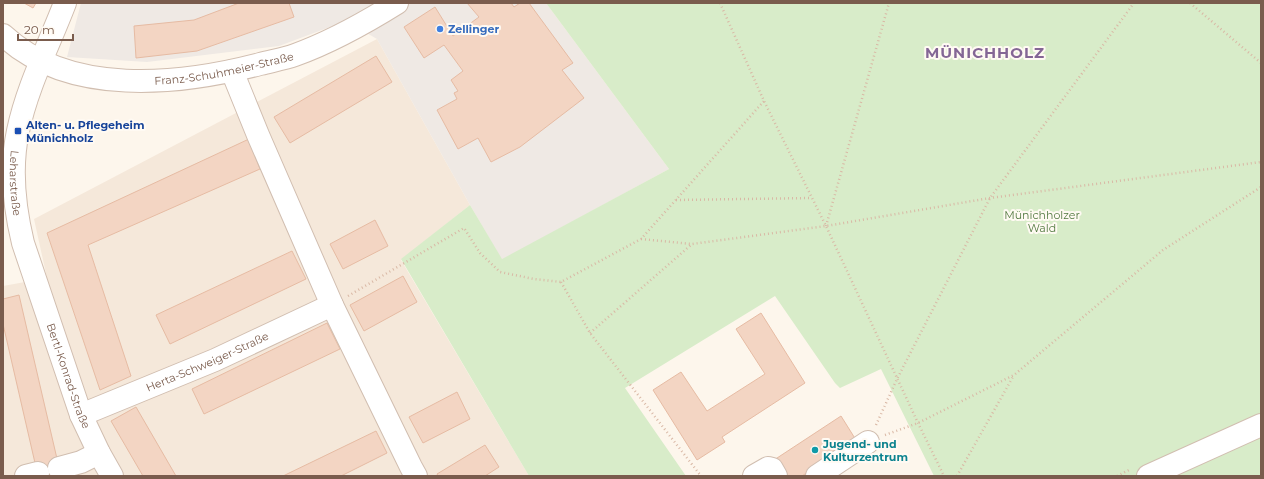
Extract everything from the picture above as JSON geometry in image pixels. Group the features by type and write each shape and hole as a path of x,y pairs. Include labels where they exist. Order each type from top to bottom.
{"street":[{"name":"Leharstraße","path":"33,273 23,243 17,217 14,193 18,131 41,61 65,3"},
{"name":"Franz-Schuhmeier-Straße","path":"3,35 26,53 41,61 84,76 106,79 145,80 184,78 232,71 294,55 330,40 372,19 397,3"},
{"path":"232,71 332,305 408,473"},
{"name":"Bertl-Konrad-Straße","path":"33,273 81,415 112,476"},
{"name":"Herta-Schweiger-Straße","path":"81,415 215,360 332,305"},
{"path":"1148,476 1261,425"},
{"path":"817,476 868,442"},
{"path":"59,468 81,462 99,453"},
{"path":"754,476 768,468 772,470 776,476"}],"path":[{"path":"720,3 764,101 826,226 918,424 944,476"},
{"path":"826,226 889,3"},
{"path":"868,442 897,379 990,198 1134,3"},
{"path":"1190,3 1261,63"},
{"path":"332,305 464,228 480,253 500,272 534,279 561,282 641,239 764,101"},
{"path":"641,239 692,244 826,226 990,198 1261,162"},
{"path":"868,442 918,424 1014,374 1163,250 1261,186"},
{"path":"676,200 812,198"},
{"path":"590,333 692,244"},
{"path":"561,282 590,333 701,476"},
{"path":"957,476 1014,374"}],"shaded area":[{"name":"Zellinger","path":"81,3 546,3 669,169 502,260 377,39 346,21 279,46 147,62 67,57"},
{"path":"377,39 470,205 401,260 529,476 3,476 3,286 47,278 34,219"}],"green space":[{"name":"Münichholzer Wald","path":"546,3 1261,3 1261,476 934,476 881,369 840,388 775,296 625,388 686,476 529,476 401,259 470,205 502,259 669,169"}],"building":[{"path":"24,3 36,3 33,8"},
{"path":"239,3 289,3 294,17 197,51 136,58 134,26 194,20"},
{"path":"467,3 511,3 514,7 520,3 529,3 573,63 562,70 584,98 520,147 491,162 478,138 458,149 437,110 457,99 454,93 458,91 451,80 463,71 444,45 424,58 404,27 435,7 453,36 479,17"},
{"path":"376,56 392,82 290,143 274,117"},
{"path":"249,139 260,169 88,245 131,376 100,390 47,233"},
{"path":"375,220 388,246 343,269 330,244"},
{"path":"292,251 306,279 170,344 156,315"},
{"path":"403,276 417,302 364,331 350,305"},
{"path":"19,295 61,476 38,476 3,324 3,299"},
{"path":"761,313 805,383 722,437 725,442 697,460 653,390 681,372 707,411 765,374 736,329"},
{"path":"327,323 340,349 204,414 192,389"},
{"path":"457,392 470,419 423,443 409,417"},
{"path":"136,407 176,476 143,476 111,421"},
{"name":"Jugend- und Kulturzentrum","path":"841,416 856,440 802,476 784,476 774,460"},
{"path":"376,431 387,453 341,476 283,476"},
{"path":"485,445 499,467 485,476 438,476 437,474"}],"place":[{"name":"Zellinger","path":"440,29"},
{"name":"Alten- u. Pflegeheim Münichholz","path":"18,131"},
{"name":"Jugend- und Kulturzentrum","path":"815,450"}],"district":[{"name":"MÜNICHHOLZ","path":"985,52"}]}
